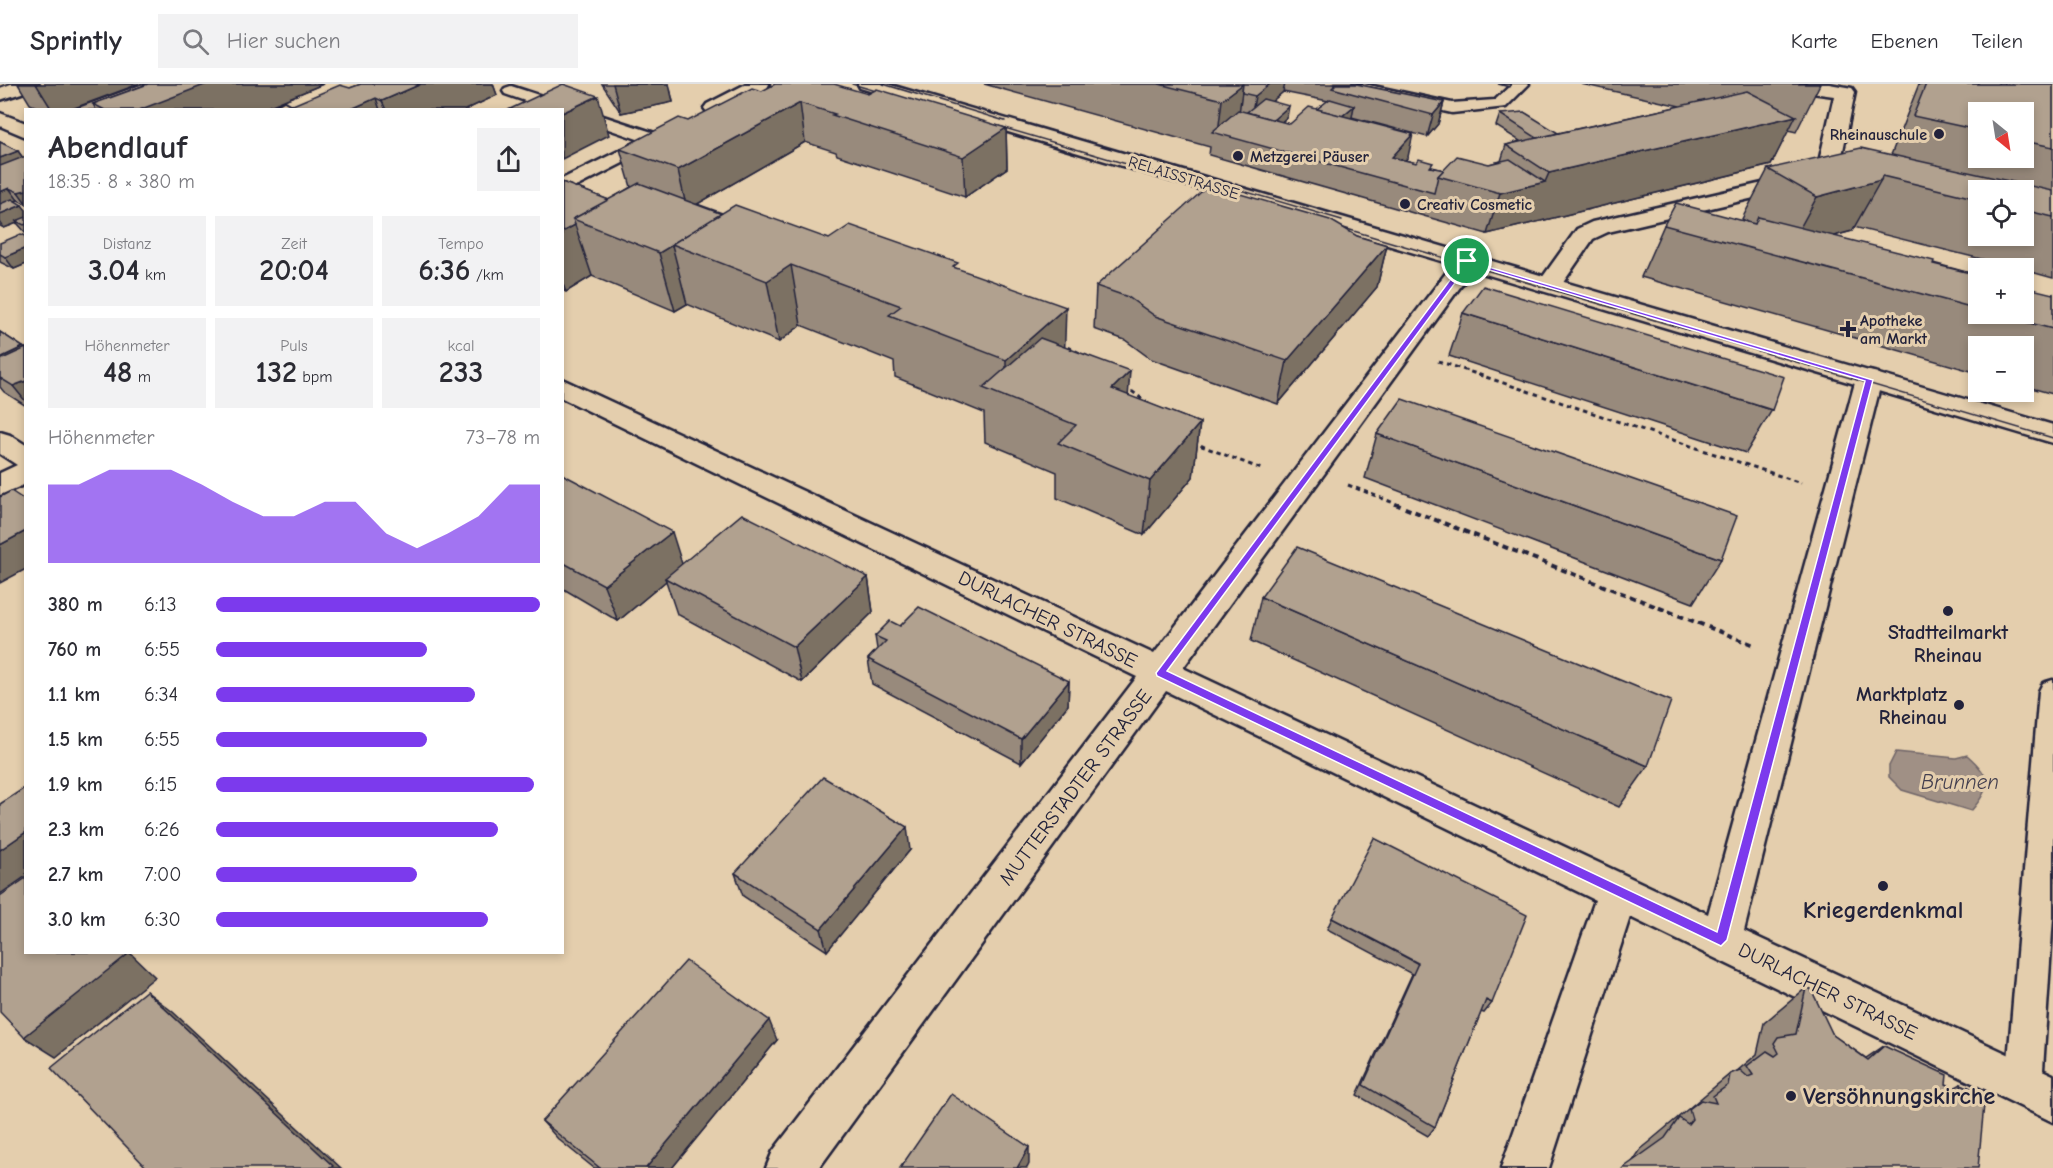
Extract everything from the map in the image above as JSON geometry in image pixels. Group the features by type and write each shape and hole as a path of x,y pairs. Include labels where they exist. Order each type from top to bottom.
{"street":[{"path":"0,94 30,84"},
{"path":"697,117 760,84"},
{"name":"RELAISSTRASSE","path":"867,84 2053,434"},
{"path":"1790,84 1845,92 1827,175"},
{"path":"0,119 24,130"},
{"path":"564,187 676,128"},
{"path":"1549,285 1585,234 1600,227 1827,175 1850,180"},
{"name":"MUTTERSTADTER STRASSE","path":"790,1168 1467,261"},
{"path":"1721,940 1869,380"},
{"name":"DURLACHER STRASSE","path":"564,388 2038,1092"},
{"path":"0,441 24,457"},
{"path":"0,485 24,473"},
{"path":"1525,1168 1618,891"}],"lane":[{"path":"1343,84 1452,108 1500,104 1521,84"},
{"path":"511,91 562,108"},
{"path":"564,109 655,139"},
{"path":"2038,1092 2053,690"}],"path":[{"path":"1053,341 1084,353 1093,360"},
{"path":"1402,348 1838,495"},
{"path":"1120,382 1156,410"},
{"path":"1193,439 1202,446 1306,477 1794,661"}],"water":[{"name":"Brunnen","path":"1896,752 1956,758 1967,755 1985,775 1986,788 1983,795 1971,811 1902,790 1889,777 1889,766"}],"building":[{"path":"141,84 148,84 93,104 95,108 76,108"},
{"path":"148,84 207,84 144,108 101,108 93,104"},
{"path":"361,84 421,84 382,101 376,98 354,108 286,108 340,85 350,88"},
{"path":"563,84 598,96 564,112 564,108 512,108"},
{"path":"775,84 834,84 868,94 877,89 1006,128 963,157 800,103 678,170 620,149 679,118 688,121 752,88 762,91"},
{"path":"1159,84 1243,84 1222,100"},
{"path":"1243,84 1270,84 1255,96 1242,93"},
{"path":"1336,84 1356,84 1444,102 1433,115 1332,88"},
{"path":"1926,84 2053,84 2053,147 2034,143 2034,102 1968,102 1968,128 1913,116"},
{"path":"1747,91 1796,116 1549,173 1506,145"},
{"path":"1263,99 1289,106 1273,120 1247,112"},
{"path":"1330,99 1354,106 1342,116 1317,109"},
{"path":"1309,107 1413,134 1392,157 1416,163 1419,159 1433,163 1430,167 1444,170 1438,176 1434,193 1212,132 1238,110 1290,124"},
{"path":"1524,112 1558,133 1537,138 1500,114"},
{"path":"0,142 18,151 0,158"},
{"path":"1861,148 2004,180 1968,180 1968,197 1882,176 1881,180 1817,197 1768,169"},
{"path":"1457,156 1489,164 1510,159 1545,182 1500,193 1438,176"},
{"path":"24,157 24,190 18,192 9,188 0,192 0,166"},
{"path":"564,183 609,200 573,219 575,225 564,231"},
{"path":"639,183 722,214 659,253 573,219"},
{"path":"1209,185 1330,220 1357,236 1387,245 1287,361 1155,316 1128,297 1096,286"},
{"path":"2034,187 2053,191 2053,217 2034,212"},
{"path":"12,199 22,205 0,214 0,204"},
{"path":"1676,203 1755,224 1758,217 1934,261 1933,264 1968,273 1968,306 1664,225"},
{"path":"735,205 829,239 850,225 958,263 953,267 1066,307 1006,360 889,315 901,306 791,265 767,281 672,244"},
{"path":"24,218 24,225 16,221"},
{"path":"21,234 24,235 24,249 5,257 0,254 0,243"},
{"path":"1483,286 1784,377 1772,410 1463,313"},
{"path":"2034,289 2053,294 2053,329 2033,324"},
{"path":"0,332 23,347 0,358"},
{"path":"1040,338 1130,371 1112,389 1200,423 1150,481 1058,443 1076,425 983,388"},
{"path":"24,349 24,382 13,386 0,378 0,360"},
{"path":"1402,399 1737,516 1721,559 1377,434"},
{"path":"564,475 672,532 604,585 564,563"},
{"path":"11,491 24,500 24,532 0,545 0,497"},
{"path":"742,514 868,577 794,647 665,578"},
{"path":"1297,547 1671,701 1648,766 1261,597"},
{"path":"919,607 1069,681 1021,739 868,659 886,641 875,636 890,621 900,626"},
{"path":"823,777 907,827 821,929 735,873"},
{"path":"24,788 24,833 0,850 0,804"},
{"path":"1374,838 1527,915 1492,1003 1486,1000 1435,1127 1363,1085 1418,963 1332,918"},
{"path":"24,879 24,954 127,955 24,1037 0,1012 0,896"},
{"path":"686,961 769,1020 646,1168 600,1168 542,1121"},
{"name":"Versöhnungskirche","path":"1806,988 1811,989 1833,1035 1868,1060 1884,1046 1947,1075 1946,1084 1962,1092 1961,1084 1985,1094 1978,1168 1623,1168 1665,1138 1679,1118 1688,1124 1692,1119 1689,1109 1701,1100 1716,1103 1713,1096 1728,1085 1730,1074 1740,1070 1748,1077 1753,1075 1747,1066 1767,1051 1775,1056 1779,1053 1774,1043 1778,1037 1796,1034"},
{"path":"146,991 333,1166 330,1168 147,1168 51,1068"},
{"path":"951,1094 1029,1147 1017,1168 900,1168"}],"tram line":[{"path":"852,84 890,95"},
{"path":"883,84 1005,121"},
{"path":"991,124 1221,192"},
{"path":"1213,182 1342,220"},
{"path":"1330,224 2053,438"}],"place":[{"name":"Rheinauschule","path":"1939,134"},
{"name":"Metzgerei Päuser","path":"1238,156"},
{"name":"Creativ Cosmetic","path":"1405,204"},
{"name":"Apotheke am Markt","path":"1848,329"},
{"name":"Stadtteilmarkt Rheinau","path":"1948,611"},
{"name":"Marktplatz Rheinau","path":"1959,705"},
{"name":"Kriegerdenkmal","path":"1883,886"},
{"name":"Versöhnungskirche","path":"1791,1096"}],"route":[{"path":"1467,261 1869,380 1721,940 1161,673 1467,261"}]}
